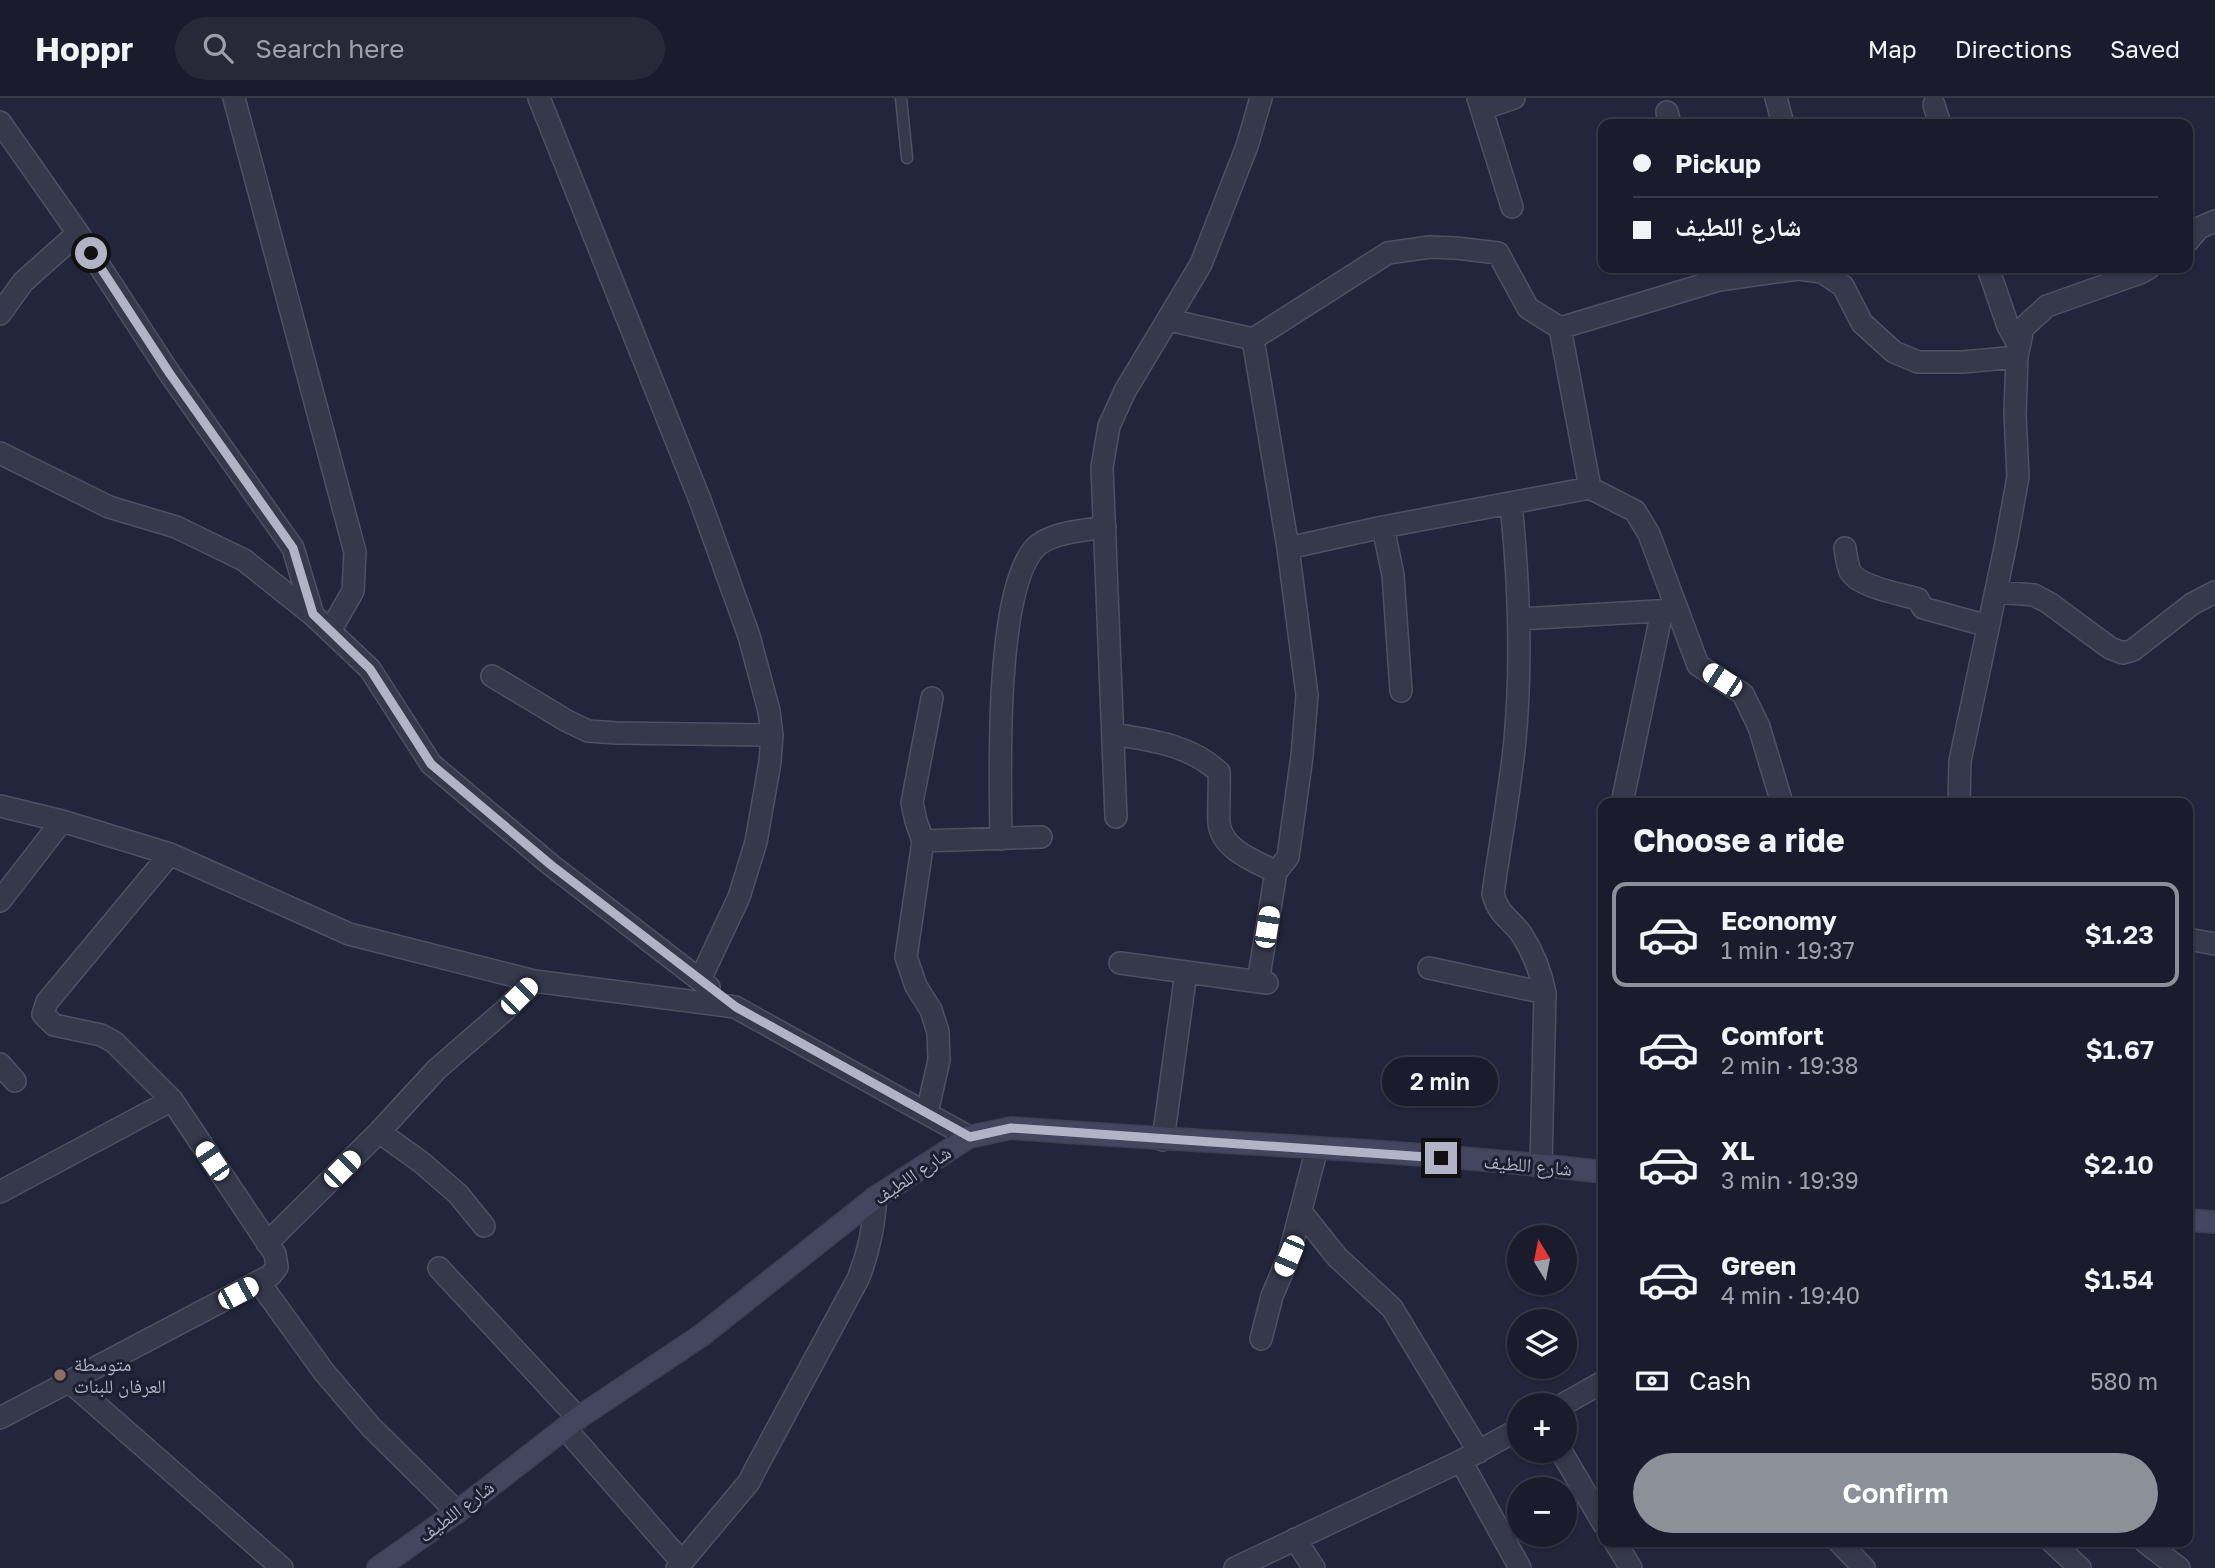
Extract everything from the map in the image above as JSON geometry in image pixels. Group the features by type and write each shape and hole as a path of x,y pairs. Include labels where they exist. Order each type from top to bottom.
{"street":[{"path":"234,98 355,552 353,591 330,631"},
{"path":"539,98 700,500 749,636 769,711 772,735 756,842 739,897 700,980"},
{"path":"1116,817 1102,467 1109,426 1125,391 1201,264 1247,146 1261,98"},
{"path":"1513,207 1480,104 1514,98"},
{"path":"1776,98 1782,119"},
{"path":"0,122 78,233 170,374 293,548 313,614"},
{"path":"2193,235 2199,228 2215,221"},
{"path":"0,314 23,282 78,233"},
{"path":"1169,320 1253,339 1388,253 1430,247 1498,253 1528,308 1559,328 1590,488"},
{"path":"1824,273 1843,286 1862,323 1894,352 1918,362 1963,362 2018,352"},
{"path":"1990,273 2018,352"},
{"path":"1959,798 1960,761 2018,477 2015,414 2018,352 2023,328 2047,306 2140,273"},
{"path":"1559,328 1717,274"},
{"path":"1120,963 1262,983 1276,872 1288,857 1302,756 1307,695 1288,548 1253,339"},
{"path":"0,453 109,507 176,527 244,560 313,614 370,669 431,764 551,865 736,1007 970,1137"},
{"path":"1288,548 1590,488 1635,512 1649,534 1671,587 1669,610 1623,798"},
{"path":"1511,504 1518,565 1519,619 1515,739 1493,894 1497,909 1521,933 1541,970 1545,993 1541,1165"},
{"path":"1001,839 1003,691 1010,612 1024,564 1035,547 1051,538 1105,527"},
{"path":"1383,527 1393,575 1401,691"},
{"path":"1845,548 1849,570 1869,585 1918,599 1923,608 1989,626"},
{"path":"1996,592 2034,595 2110,648 2123,653 2133,650 2192,604 2215,592"},
{"path":"1519,619 1669,610"},
{"path":"1669,610 1698,665 1743,694 1759,727 1780,798"},
{"path":"492,676 588,731 772,735"},
{"path":"928,1113 939,1060 938,1032 931,1010 916,986 906,957 923,841 915,821 912,803 932,698"},
{"path":"1113,734 1168,743 1208,762 1219,772 1219,826 1230,846 1241,855 1276,872"},
{"path":"0,806 62,821 170,854 349,934 534,981 736,1007"},
{"path":"0,901 62,821"},
{"path":"923,841 1041,837"},
{"path":"0,1418 259,1282 271,1275 277,1267 275,1254 172,1100 114,1042 101,1035 54,1025 43,1014 47,1002 170,854"},
{"path":"2193,940 2215,944"},
{"path":"1429,968 1545,993"},
{"path":"1163,1140 1186,972"},
{"path":"267,1243 458,1049 504,1011 534,981"},
{"path":"0,1064 15,1081"},
{"path":"0,1192 172,1100"},
{"name":"شارع اللطيف","path":"379,1568 572,1423 702,1335 876,1197 970,1137 1011,1128 1317,1148 1598,1171"},
{"path":"379,1132 421,1162 458,1194 484,1226"},
{"path":"1261,1339 1272,1296 1289,1256 1317,1148"},
{"path":"439,1268 572,1423 679,1564 744,1488 858,1279 874,1226 876,1197"},
{"path":"1301,1213 1337,1256 1392,1308 1470,1456 1520,1568"},
{"path":"2193,1220 2215,1222"},
{"path":"259,1282 331,1381 371,1427 457,1512"},
{"path":"70,1382 282,1568"},
{"path":"1577,1397 1598,1385"},
{"path":"1235,1568 1507,1436"},
{"path":"1568,1463 1598,1514"},
{"path":"1295,1539 1314,1568"},
{"path":"1618,1547 1632,1568"},
{"path":"1844,1547 1864,1568"},
{"path":"2058,1547 2080,1568"},
{"path":"2152,1547 2179,1568"}],"lane":[{"path":"901,98 907,158"}],"place":[{"name":"متوسطة العرفان للبنات","path":"60,1375"}],"route":[{"path":"91,253 170,374 293,548 313,614 370,669 431,764 551,865 736,1007 970,1137 1011,1128 1441,1158"}]}
